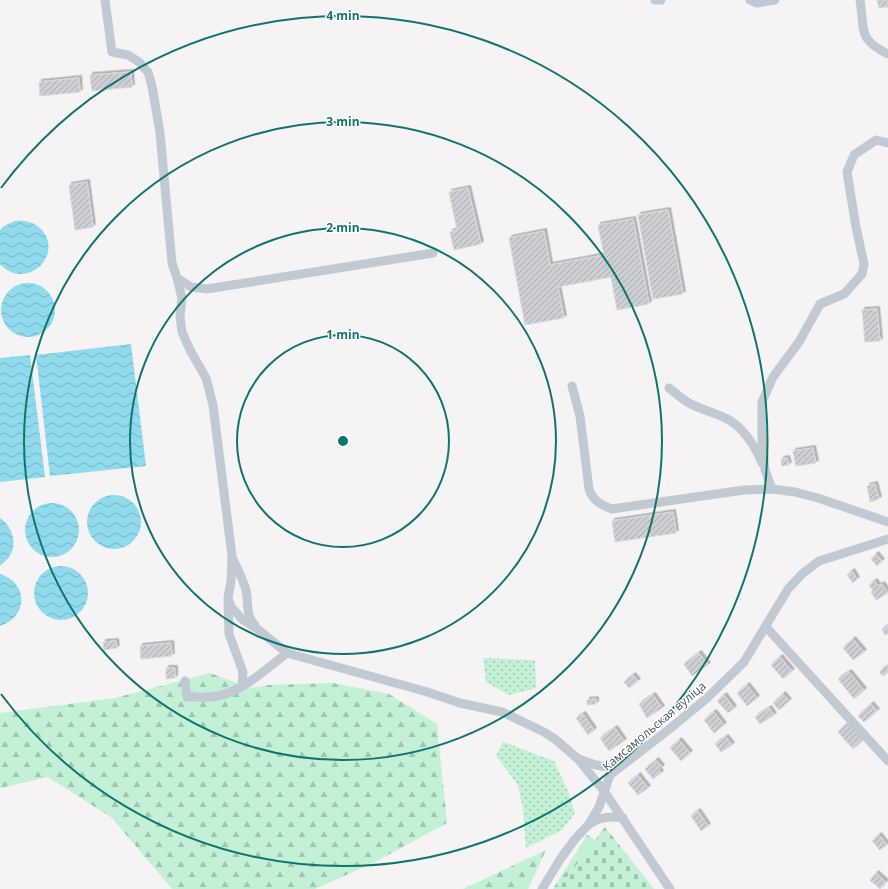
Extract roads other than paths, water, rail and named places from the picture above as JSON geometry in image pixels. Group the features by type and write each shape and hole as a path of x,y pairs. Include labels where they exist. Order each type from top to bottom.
{"street":[{"path":"104,0 112,52 128,54 140,62 148,72 152,86 160,133 172,263 182,298 180,316 182,332 190,350 206,378 213,405 232,556 231,581 228,598 228,627 229,634 243,672 242,686"},
{"path":"655,0 661,0"},
{"path":"750,0 757,3 775,0"},
{"path":"852,0 860,3 864,35 875,47 888,54"},
{"path":"765,470 762,440 762,402 766,391 773,377 799,342 820,304 844,294 862,274 864,264 847,172 854,155 876,140 888,142"},
{"path":"177,278 191,287 207,289 433,253"},
{"path":"572,386 580,416 589,489 593,497 602,505 612,508 744,490 772,489 795,492 818,498 888,522"},
{"path":"669,388 688,402 724,417 732,422 750,440 759,456 772,489"},
{"name":"Камсамольская вуліца","path":"589,824 599,807 610,775 707,698 744,662 788,589 802,574 819,561 888,539"},
{"path":"232,556 245,587 247,613 251,622 260,631"},
{"path":"228,598 231,607 238,616 288,653 424,691 460,703 502,712 550,736 578,759 604,791 670,889"},
{"path":"766,626 888,761"},
{"path":"185,681 187,697 219,696 242,686 288,653"},
{"path":"578,759 595,765 614,767 624,764"},
{"path":"542,889 561,858 575,839 589,824 600,818 623,818"}],"water":[{"path":"15,221 26,221 32,223 41,229 47,239 48,249 45,259 39,267 31,272 21,274 10,272 0,264 0,230 4,226"},
{"path":"28,283 38,285 47,291 53,300 55,310 53,320 47,329 38,335 28,337 18,335 9,329 3,320 1,310 3,300 9,291 18,285"},
{"path":"131,344 146,466 50,476 36,355"},
{"path":"30,355 45,477 0,482 0,358"},
{"path":"114,495 124,497 133,503 139,512 141,522 139,532 133,541 124,547 114,549 104,547 95,541 89,532 87,522 89,512 95,503 104,497"},
{"path":"52,503 62,505 71,511 77,520 79,530 77,540 71,549 62,555 52,557 42,555 33,549 27,540 25,530 27,520 33,511 42,505"},
{"path":"0,518 10,529 14,542 10,555 0,565"},
{"path":"61,566 71,568 80,574 86,583 88,593 86,603 80,612 71,618 61,620 51,618 42,612 36,603 34,593 36,583 42,574 51,568"},
{"path":"0,574 9,578 16,585 20,592 21,600 20,608 16,615 9,622 0,626"}]}
